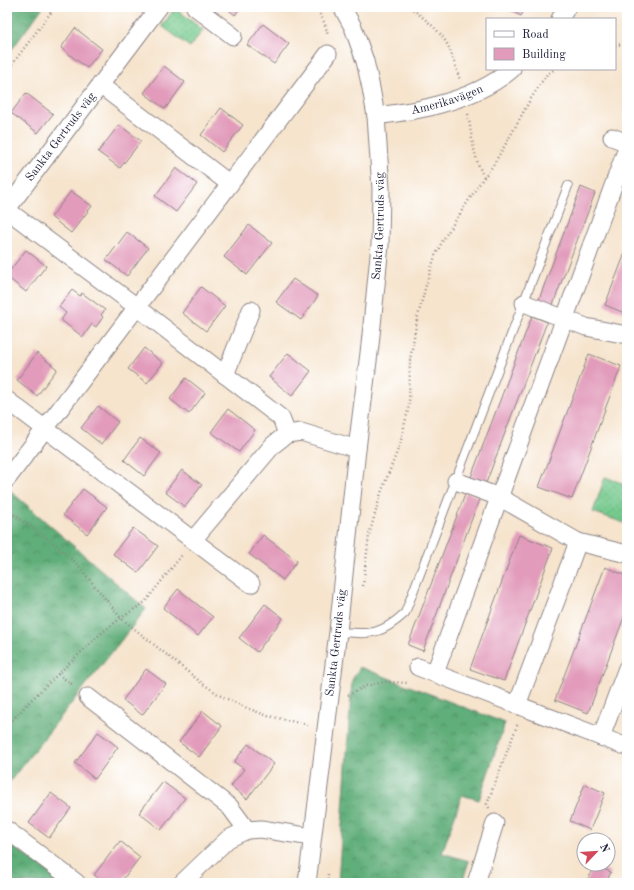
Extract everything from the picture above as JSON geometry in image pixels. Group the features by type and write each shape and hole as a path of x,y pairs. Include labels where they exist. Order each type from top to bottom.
{"street":[{"name":"Sankta Gertruds väg","path":"159,7 7,210 137,307 281,418 287,434"},
{"path":"195,7 233,36"},
{"name":"Sankta Gertruds väg","path":"307,883 338,632 380,245 382,189 376,116 365,62 352,27 342,7"},
{"path":"561,18 567,7"},
{"path":"7,480 328,54"},
{"name":"Amerikavägen","path":"376,116 436,106 465,97 504,76 511,70"},
{"name":"Sankta Gertruds väg","path":"100,85 230,184"},
{"path":"434,673 627,148"},
{"path":"524,303 586,327 627,335"},
{"path":"225,375 251,310"},
{"path":"7,400 251,584"},
{"path":"193,540 273,445 287,434 301,432 357,449"},
{"path":"456,481 499,497 578,542 627,554"},
{"path":"518,712 578,542"},
{"path":"418,666 518,712 601,737 622,745"},
{"path":"601,737 627,668"},
{"path":"88,697 230,807 247,830"},
{"path":"476,883 495,823"},
{"path":"182,883 228,839 247,830 261,829 312,837"},
{"path":"7,830 77,883"}],"lane":[{"path":"338,632 375,632 386,628 406,613 568,186"}],"path":[{"path":"7,71 55,7"},
{"path":"316,7 325,24 329,39 328,54"},
{"path":"616,45 627,44"},
{"path":"362,588 369,535 381,493 400,444 409,406 410,360 417,320 435,256 444,238 492,167 530,100 547,74 553,70"},
{"path":"7,510 51,541 76,562 121,618 202,684 221,696 268,716 326,728"},
{"path":"7,726 32,699 99,635 145,602 193,540"},
{"path":"495,823 487,804 518,712"},
{"path":"327,883 328,868"}],"green space":[{"path":"7,7 43,7 7,56"},
{"path":"175,8 203,30 190,47 162,26"},
{"path":"605,477 627,485 627,524 593,512"},
{"path":"7,488 146,609 7,785"},
{"path":"360,667 505,723 479,800 462,795 442,853 469,861 462,883 338,883 352,680"},
{"path":"7,842 65,883 7,883"}],"building":[{"path":"225,7 241,7 235,15"},
{"path":"504,7 526,7 521,16"},
{"path":"263,24 289,44 274,64 247,45"},
{"path":"75,28 102,49 87,68 61,48"},
{"path":"164,66 185,82 165,109 144,93"},
{"path":"26,93 53,114 38,133 11,113"},
{"path":"221,108 243,125 222,152 201,135"},
{"path":"119,125 141,141 120,168 98,152"},
{"path":"176,168 197,184 176,212 155,196"},
{"path":"581,187 595,193 552,307 538,302"},
{"path":"71,191 92,206 71,233 51,217"},
{"path":"249,225 272,243 247,275 224,257"},
{"path":"127,232 148,248 127,276 106,260"},
{"path":"627,248 627,314 605,305"},
{"path":"26,250 46,266 26,292 7,277 7,274"},
{"path":"293,279 318,296 301,320 276,302"},
{"path":"201,287 225,306 206,331 182,313"},
{"path":"72,290 80,296 82,293 105,310 101,315 103,317 96,327 92,324 83,337 61,320 66,313 59,307"},
{"path":"532,316 547,322 486,483 471,477"},
{"path":"144,348 163,363 147,383 128,369"},
{"path":"37,353 57,369 37,396 17,380"},
{"path":"288,353 311,371 292,396 269,377"},
{"path":"589,354 621,366 572,499 539,487"},
{"path":"186,378 205,393 189,414 170,399"},
{"path":"98,406 118,422 101,444 81,428"},
{"path":"228,409 255,430 239,452 211,432"},
{"path":"140,438 161,453 144,476 124,460"},
{"path":"182,470 202,485 185,507 165,492"},
{"path":"83,489 107,507 87,534 63,515"},
{"path":"466,492 480,497 423,651 408,645"},
{"path":"133,528 158,546 138,573 113,554"},
{"path":"263,535 297,561 283,580 249,554"},
{"path":"519,535 553,548 504,681 470,669"},
{"path":"605,567 627,576 627,609 588,713 555,700"},
{"path":"178,589 213,617 198,636 163,608"},
{"path":"265,604 283,618 257,652 239,638"},
{"path":"146,669 166,684 142,715 123,700"},
{"path":"203,711 222,726 199,757 179,742"},
{"path":"98,732 118,747 95,779 75,763"},
{"path":"248,744 274,764 247,799 231,786 244,769 234,762"},
{"path":"163,782 185,798 161,830 139,813"},
{"path":"585,784 605,793 590,830 570,821"},
{"path":"51,793 71,808 49,838 29,823"},
{"path":"120,841 140,857 120,883 105,883 94,875"},
{"path":"591,872 611,872 606,883 586,883"}]}
